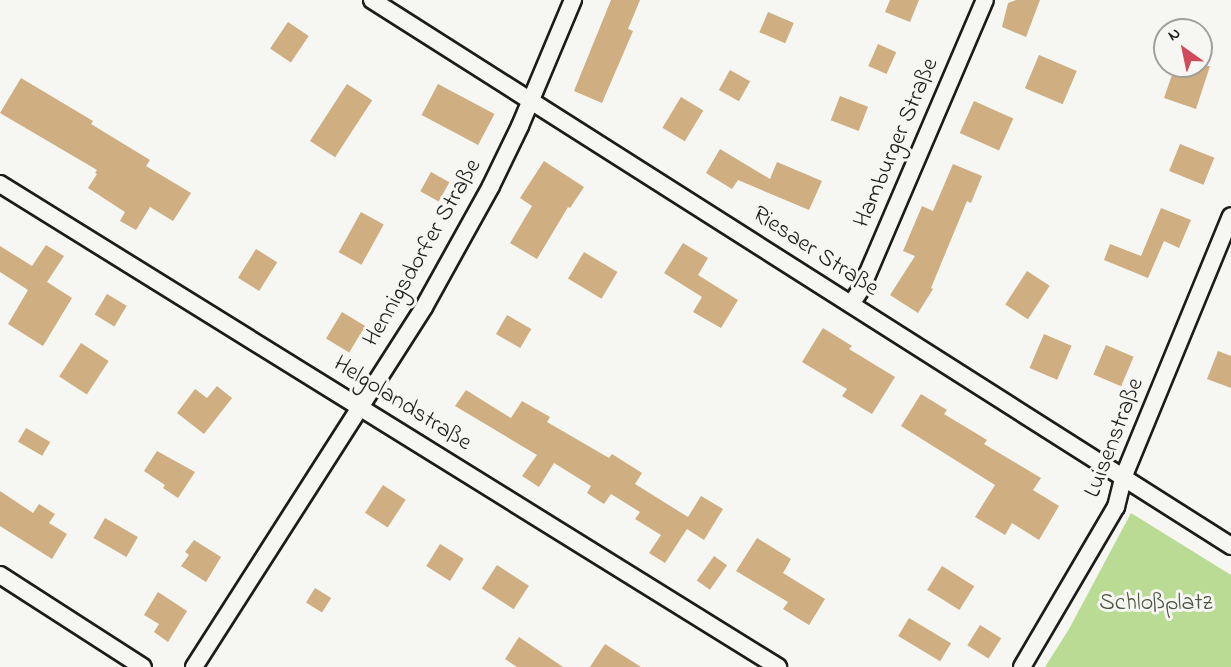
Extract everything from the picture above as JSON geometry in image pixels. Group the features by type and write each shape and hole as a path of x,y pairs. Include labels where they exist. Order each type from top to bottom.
{"street":[{"name":"Riesaer Straße","path":"372,0 1231,546"},
{"name":"Hennigsdorfer Straße","path":"194,667 424,307 452,258 491,186 531,100 573,0"},
{"name":"Hamburger Straße","path":"851,304 861,289 985,0"},
{"name":"Helgolandstraße","path":"0,184 778,667"},
{"name":"Luisenstraße","path":"1022,667 1116,507 1123,478 1231,216"},
{"path":"0,575 143,667"}],"green space":[{"name":"Schloßplatz","path":"1131,513 1231,575 1231,667 1045,667 1069,629"}],"building":[{"path":"611,0 640,0 628,29 633,31 602,103 574,91"},
{"path":"890,0 919,0 910,22 885,12"},
{"path":"1016,0 1040,0 1026,37 1002,27 1008,3"},
{"path":"768,12 794,23 785,43 759,32"},
{"path":"288,22 309,36 291,63 270,49"},
{"path":"878,44 896,52 887,74 868,66"},
{"path":"1039,55 1077,71 1063,104 1025,88"},
{"path":"730,70 750,81 739,101 719,90"},
{"path":"21,78 93,121 91,124 150,160 146,166 191,193 173,221 150,207 136,230 120,221 125,212 88,188 97,170 0,113"},
{"path":"1171,78 1206,78 1196,109 1164,98"},
{"path":"347,84 372,100 335,157 310,141"},
{"path":"438,84 495,114 478,145 422,115"},
{"path":"840,96 868,107 859,131 831,120"},
{"path":"681,97 703,110 685,141 662,128"},
{"path":"974,101 1013,118 999,150 960,133"},
{"path":"1180,144 1214,158 1203,185 1169,171"},
{"path":"720,149 770,179 777,162 822,181 809,210 738,180 732,189 706,173"},
{"path":"544,161 584,187 570,208 568,207 537,259 510,243 532,206 520,198"},
{"path":"953,164 982,176 971,203 967,201 931,288 933,289 918,313 890,295 915,256 903,251 922,206 933,211"},
{"path":"431,172 449,182 439,201 420,191"},
{"path":"1161,208 1191,220 1179,248 1164,241 1148,278 1104,260 1110,244 1141,256"},
{"path":"361,212 384,225 361,265 339,252"},
{"path":"683,243 708,258 698,275 738,300 721,328 693,312 702,297 664,273"},
{"path":"46,245 64,256 47,282 72,298 43,346 8,324 28,290 0,272 0,246 32,266"},
{"path":"256,249 277,262 259,291 238,278"},
{"path":"584,252 617,272 601,299 568,279"},
{"path":"1027,271 1050,286 1028,319 1005,305"},
{"path":"107,294 127,306 114,326 95,315"},
{"path":"342,312 365,326 349,352 326,339"},
{"path":"507,315 531,329 520,348 496,334"},
{"path":"823,328 852,346 849,349 895,377 872,414 842,396 847,389 802,362"},
{"path":"1044,334 1072,346 1057,380 1030,368"},
{"path":"81,343 109,361 87,395 59,377"},
{"path":"1106,345 1134,357 1121,386 1093,374"},
{"path":"1218,351 1231,356 1231,388 1207,379"},
{"path":"217,386 232,398 204,434 177,413 195,389 207,398"},
{"path":"466,390 511,418 522,401 550,417 547,422 609,458 612,454 642,473 635,484 688,517 701,496 723,509 704,540 687,529 665,563 649,553 661,535 635,519 640,512 611,494 604,504 587,493 591,486 554,463 539,487 522,476 537,455 455,406"},
{"path":"921,394 947,410 944,414 987,440 984,444 1041,478 1033,490 1059,506 1039,540 1012,523 1005,535 975,517 995,485 901,426"},
{"path":"26,428 50,442 42,456 18,442"},
{"path":"157,451 195,472 178,498 163,488 165,485 144,471"},
{"path":"383,485 406,500 388,527 365,513"},
{"path":"0,491 33,513 39,504 55,514 49,523 67,534 52,559 0,526"},
{"path":"105,518 138,537 126,557 94,538"},
{"path":"757,538 791,559 783,573 825,599 809,625 783,609 788,602 736,571"},
{"path":"194,540 221,557 206,582 181,566 189,555 185,552"},
{"path":"440,544 464,559 450,581 426,566"},
{"path":"714,556 727,565 710,590 697,581"},
{"path":"497,565 529,586 514,609 482,588"},
{"path":"942,566 974,586 959,610 927,590"},
{"path":"315,588 331,598 322,612 306,602"},
{"path":"158,592 187,611 168,642 154,632 159,624 144,615"},
{"path":"909,618 951,643 940,661 898,636"},
{"path":"980,625 1001,638 988,659 967,645"},
{"path":"519,637 563,667 517,667 505,659"},
{"path":"605,644 641,667 590,667"}]}
